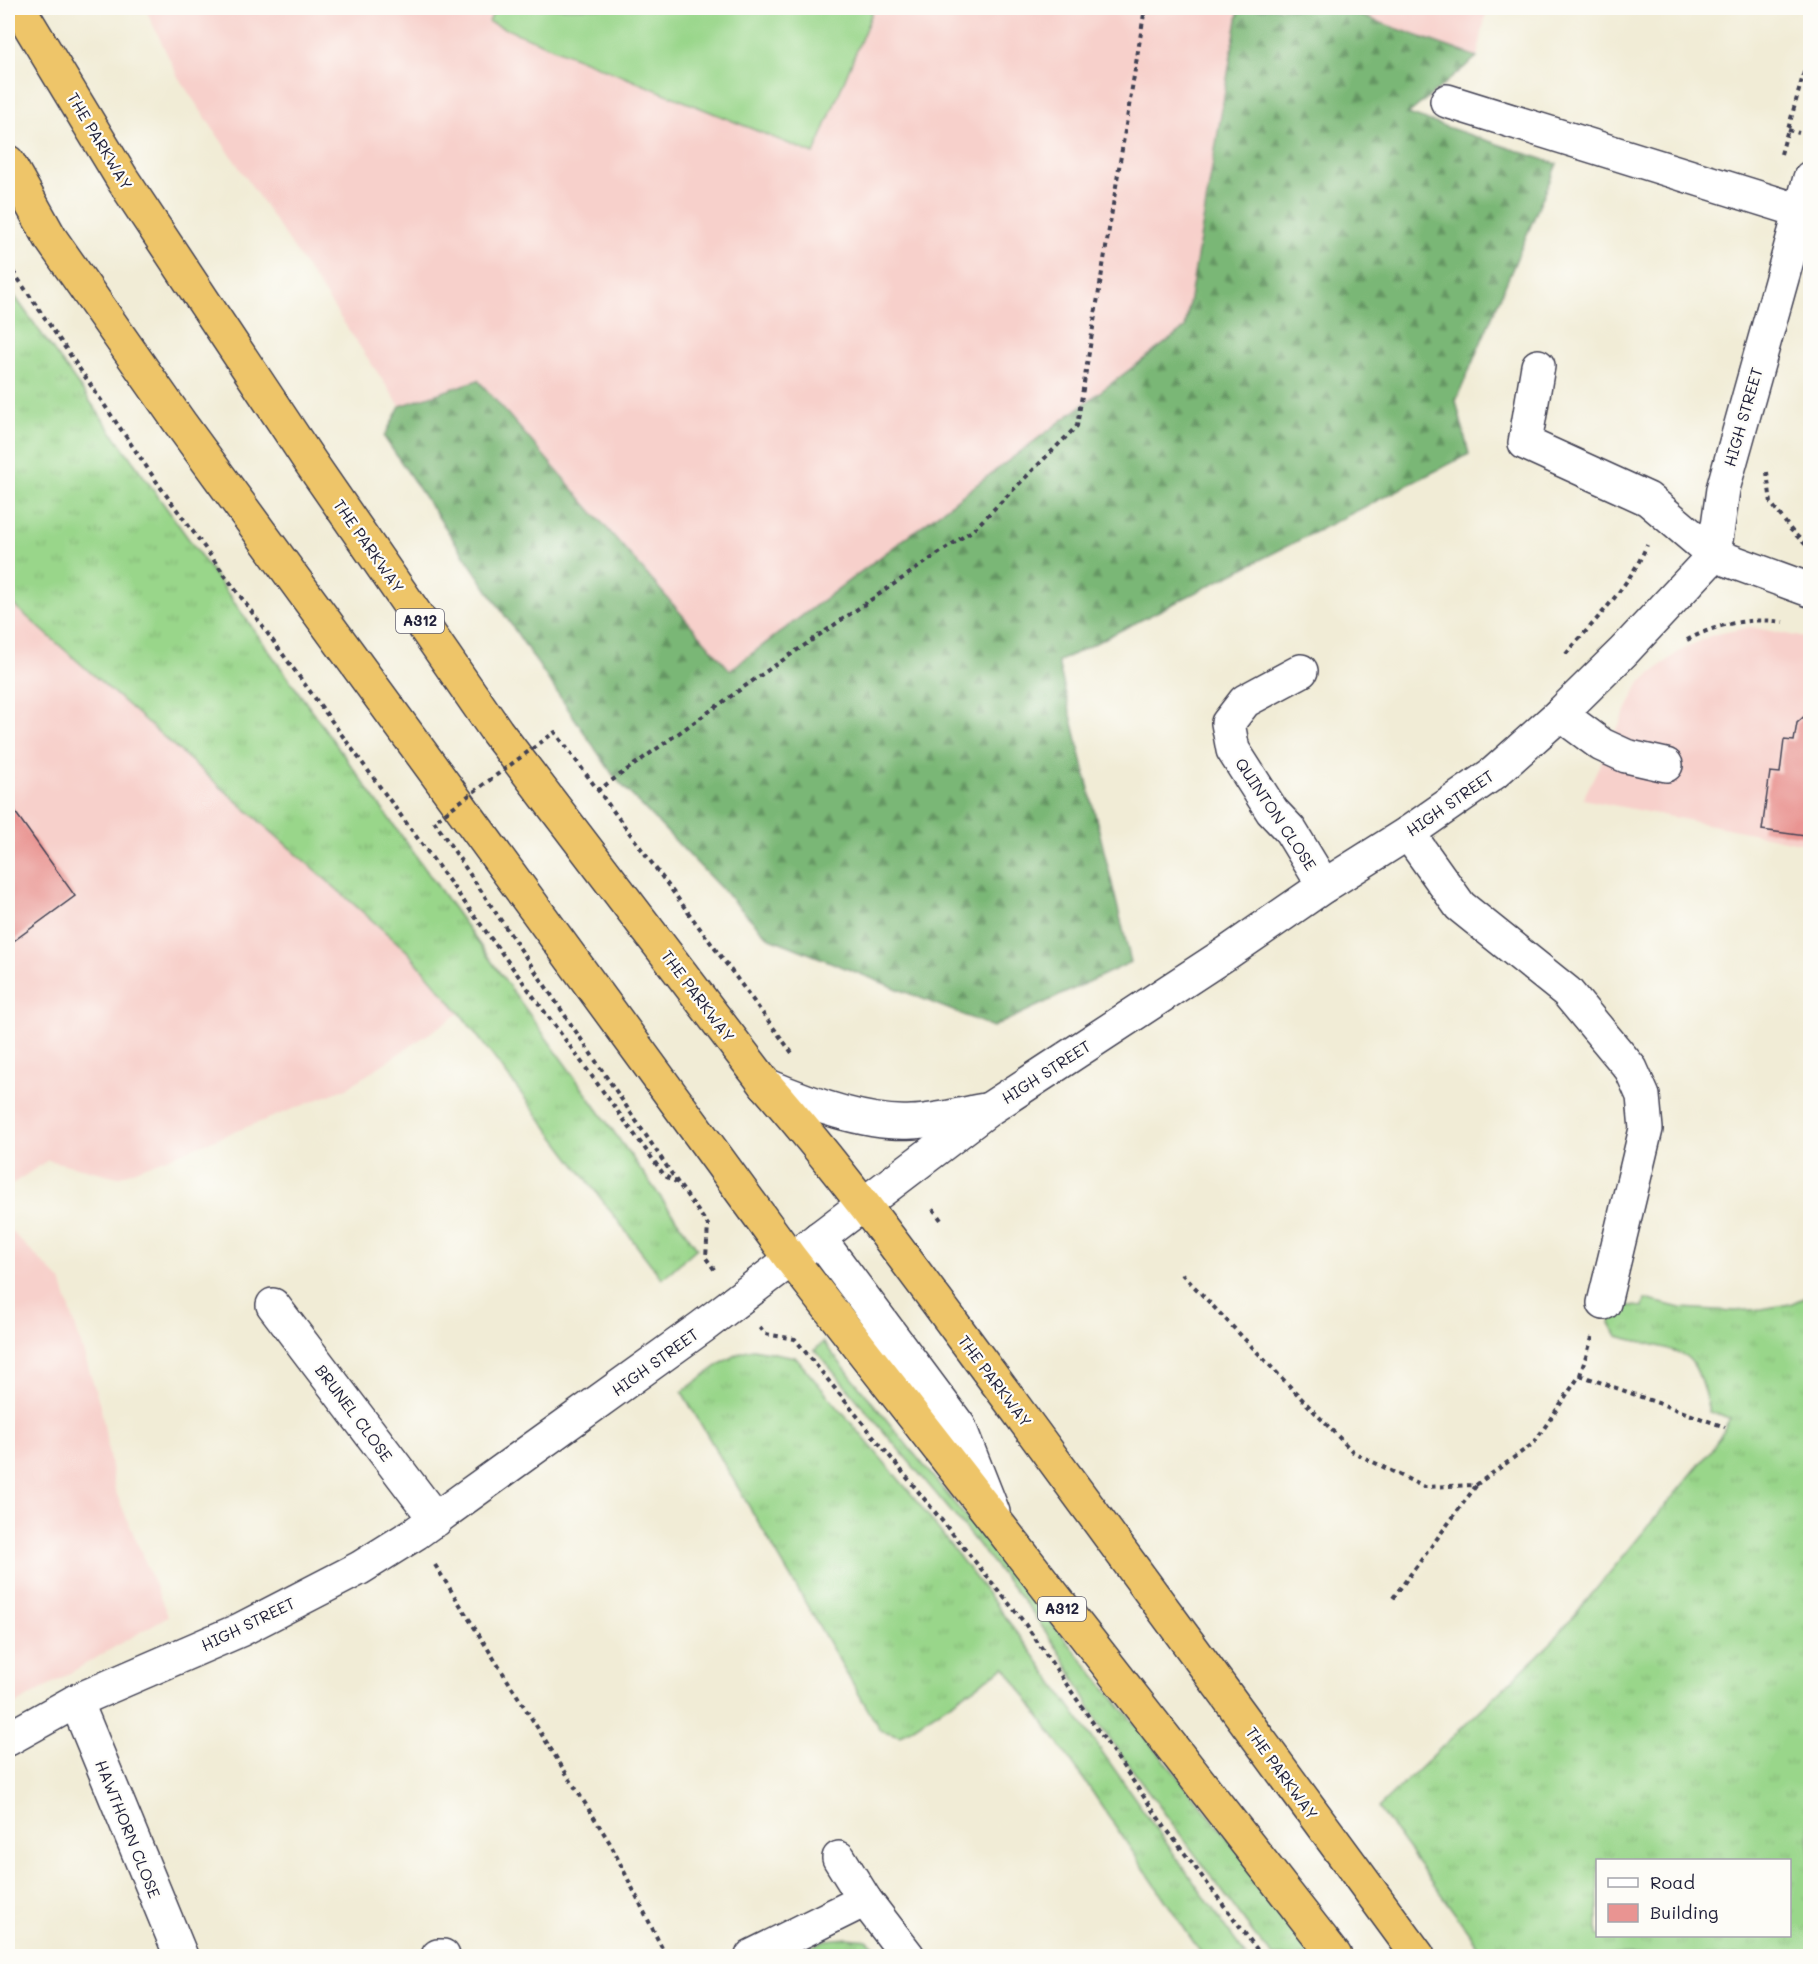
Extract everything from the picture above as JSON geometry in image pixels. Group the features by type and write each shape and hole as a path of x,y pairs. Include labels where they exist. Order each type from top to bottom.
{"highway":[{"name":"THE PARKWAY","path":"19,8 123,180 311,463 497,732 766,1085 812,1138 864,1204 1115,1541 1278,1768 1418,1956"},
{"name":"A312","path":"8,162 51,239 193,442 791,1259 1335,1956"}],"street":[{"path":"1447,101 1801,211"},
{"name":"HIGH STREET","path":"8,1740 75,1701 240,1630 360,1568 426,1527 702,1327 989,1109 1227,953 1324,886 1408,833 1494,773 1560,714 1629,646 1713,555 1723,489 1810,178"},
{"path":"1538,366 1525,442 1648,499 1713,555 1810,590"},
{"name":"QUINTON CLOSE","path":"1300,671 1245,701 1228,723 1233,750 1272,811 1290,830 1324,886"},
{"path":"1560,714 1602,745 1626,756 1666,765"},
{"path":"1408,833 1460,906 1567,992 1631,1069 1643,1096 1646,1129 1604,1303"},
{"path":"766,1085 812,1104 883,1122 912,1122 989,1109"},
{"path":"819,1238 959,1426 999,1528"},
{"name":"BRUNEL CLOSE","path":"273,1305 426,1527"},
{"name":"HAWTHORN CLOSE","path":"75,1701 181,1956"},
{"path":"839,1858 865,1900 908,1956"},
{"path":"752,1956 865,1900"},
{"path":"438,1956 443,1956"}],"path":[{"path":"597,791 758,677 973,530 1077,426 1145,8"},
{"path":"1788,130 1799,133"},
{"path":"1784,142 1790,144"},
{"path":"8,264 189,526 665,1176 678,1183"},
{"path":"1769,493 1771,503 1791,530 1810,549"},
{"path":"1678,645 1707,629 1725,624 1748,620 1789,623"},
{"path":"715,1272 706,1258 708,1225 434,821 555,732 792,1053"},
{"path":"933,1209 941,1220"},
{"path":"1182,1274 1353,1452 1424,1487 1476,1485"},
{"path":"1393,1598 1476,1485 1534,1443 1580,1375 1604,1303"},
{"path":"758,1325 765,1334 795,1339 1023,1621 1164,1826 1262,1956"},
{"path":"1580,1375 1725,1427"},
{"path":"426,1527 610,1844 666,1956"}],"shaded area":[{"path":"145,8 1239,8 1185,328 730,671 478,380 400,406 178,77"},
{"path":"1339,8 1487,8 1477,57"},
{"path":"8,600 407,951 460,1013 347,1088 118,1177 48,1160 8,1187"},
{"path":"1751,627 1810,639 1810,845 1583,799 1639,684 1678,652 1712,635"},
{"path":"8,1228 61,1281 101,1408 115,1490 168,1616 8,1709"}],"green space":[{"path":"495,8 874,8 814,154 489,22"},
{"path":"1239,8 1339,8 1477,57 1408,114 1557,164 1456,401 1469,454 1058,662 1131,962 993,1027 768,937 615,778 384,437 400,406 478,380 730,670 1185,328"},
{"path":"8,287 697,1248 662,1279 460,1013 407,951 8,600"},
{"path":"1810,1295 1810,1956 1486,1956 1378,1808 1553,1641 1713,1448 1730,1418 1709,1412 1699,1376 1689,1359 1676,1351 1617,1336 1610,1323 1614,1304 1643,1307 1645,1299 1680,1308 1735,1311 1790,1304"},
{"path":"823,1342 1323,1956 1273,1956 1254,1934 1100,1726 1061,1654 1032,1612 954,1515 815,1350"},
{"path":"753,1349 795,1357 913,1496 1031,1651 1246,1956 1203,1956 1005,1667 900,1736 880,1730 682,1392 726,1360"},
{"path":"847,1938 867,1940 886,1956 791,1956 825,1940"}],"building":[{"path":"1810,711 1810,817 1807,816 1805,836 1762,830 1770,772 1780,773 1784,740 1794,741 1797,723"},
{"path":"8,802 75,896 8,945"}]}
